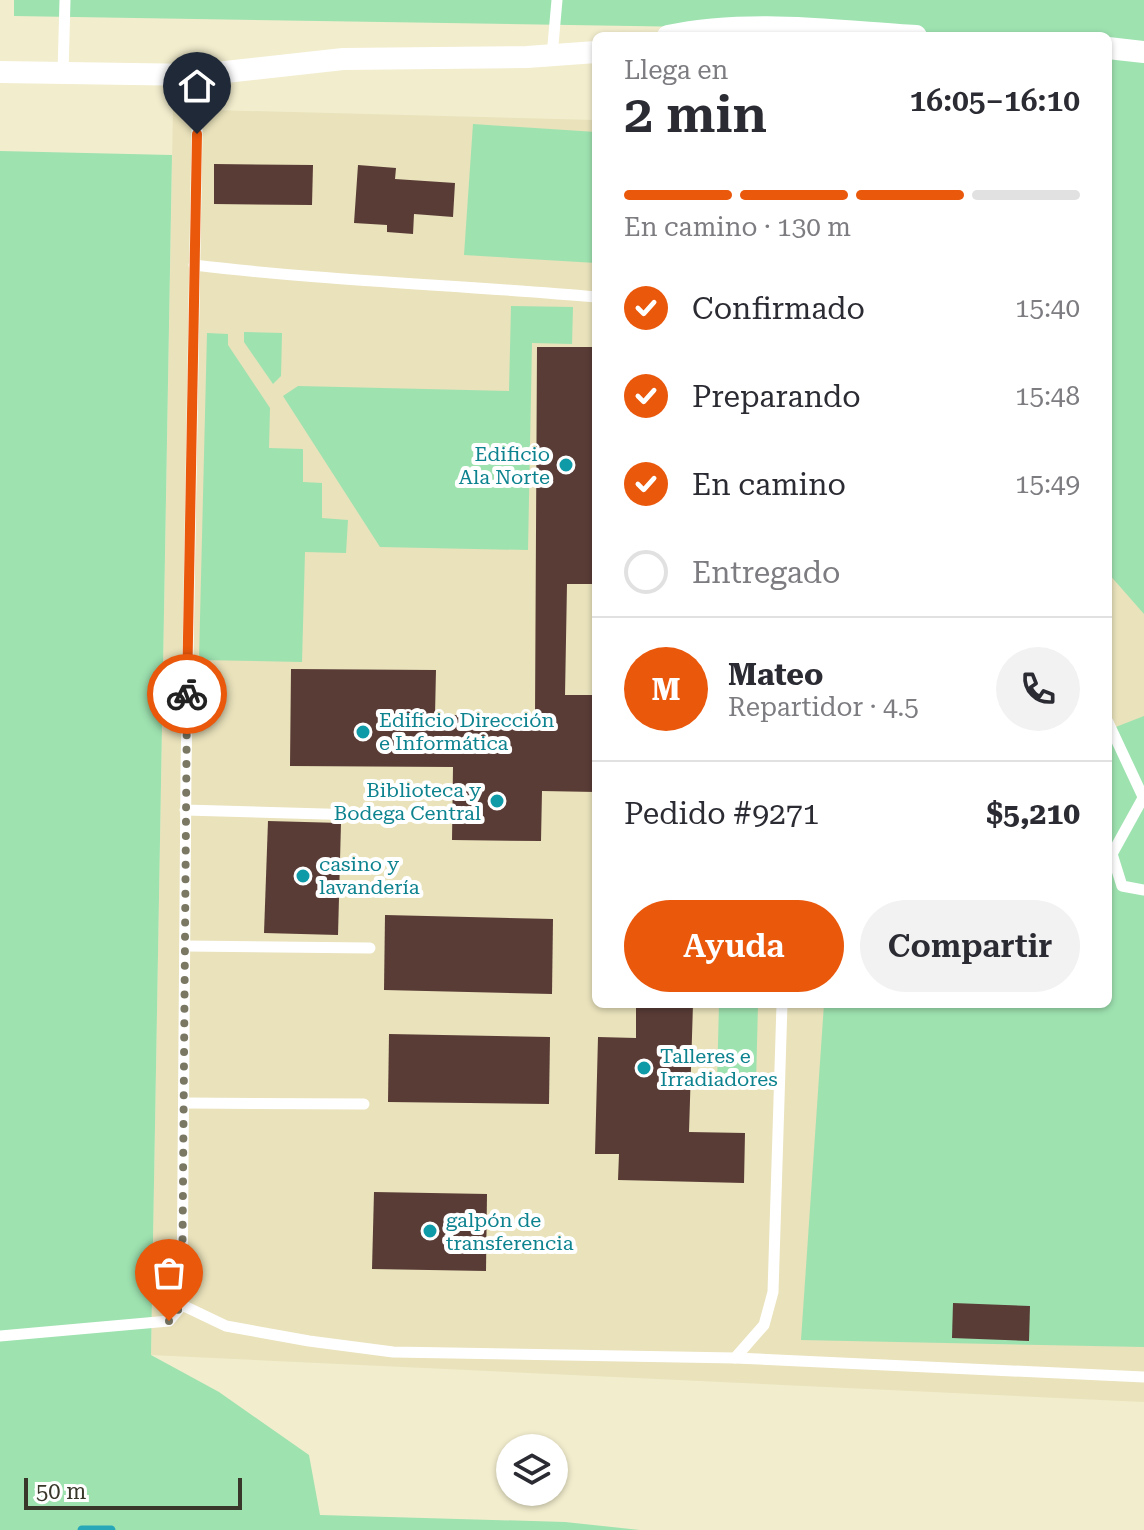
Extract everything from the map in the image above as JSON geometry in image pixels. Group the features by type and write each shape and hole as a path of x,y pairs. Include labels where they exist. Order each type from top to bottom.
{"street":[{"path":"698,32 766,27 849,32"},
{"path":"1112,48 1144,52"},
{"path":"0,72 198,75 285,63 380,56 552,56 592,52"}],"lane":[{"path":"63,73 65,0"},
{"path":"552,56 557,0"},
{"path":"0,1336 169,1321 182,1305 185,810 198,75"},
{"path":"194,265 307,278 497,288 592,297"},
{"path":"1112,731 1144,799 1112,854 1122,886 1144,890"},
{"path":"185,810 430,817"},
{"path":"185,946 370,948"},
{"path":"735,1358 764,1325 773,1292 782,1008"},
{"path":"185,1103 364,1104"},
{"path":"182,1305 226,1326 393,1352 735,1358 1144,1377"}],"shaded area":[{"path":"173,109 592,120 592,1008 1112,1008 1112,437 1144,436 1144,1402 151,1355"}],"green space":[{"path":"14,0 1144,0 1144,614 1112,578 1112,32 754,32 755,28 14,16"},
{"path":"473,124 592,132 592,263 464,255"},
{"path":"0,151 172,155 151,1355 219,1392 309,1455 320,1515 565,1522 640,1530 0,1530"},
{"path":"511,306 573,307 572,344 532,343 528,550 380,547 283,396 298,386 509,391"},
{"path":"244,332 282,333 281,376 273,384 244,342"},
{"path":"207,333 228,334 228,345 270,408 269,448 303,449 303,482 322,483 322,518 348,520 346,553 305,552 302,662 199,660"},
{"path":"1144,716 1144,1347 801,1340 824,1008 1112,1008 1112,728"},
{"path":"719,1008 758,1008 756,1084 717,1083"}],"building":[{"path":"214,164 313,165 312,205 214,204"},
{"path":"358,165 396,168 395,179 455,183 453,217 414,214 413,234 387,232 387,225 354,223"},
{"path":"537,347 592,347 592,584 567,584 565,695 592,695 592,792 542,791 541,841 452,840 453,767 290,766 291,669 436,670 435,715 535,715"},
{"name":"casino y lavandería","path":"268,821 341,823 338,935 264,933"},
{"path":"385,915 553,919 552,994 384,990"},
{"name":"Talleres e Irradiadores","path":"636,1008 693,1008 689,1132 745,1133 744,1183 618,1180 619,1154 595,1154 598,1037 636,1038"},
{"path":"389,1034 550,1037 549,1104 388,1102"},
{"name":"galpón de transferencia","path":"374,1192 487,1194 486,1271 372,1269"},
{"path":"953,1303 1030,1306 1029,1341 952,1338"}],"waterway":[{"path":"82,1530 111,1530"}],"way so far":[{"path":"169,1321 182,1305 187,694"}],"place":[{"name":"Edificio Ala Norte","path":"566,465"},
{"name":"Edificio Dirección e Informática","path":"363,732"},
{"name":"Biblioteca y Bodega Central","path":"497,801"},
{"name":"casino y lavandería","path":"303,876"},
{"name":"Talleres e Irradiadores","path":"644,1068"},
{"name":"galpón de transferencia","path":"430,1231"}],"route":[{"path":"187,694 197,134"}]}
